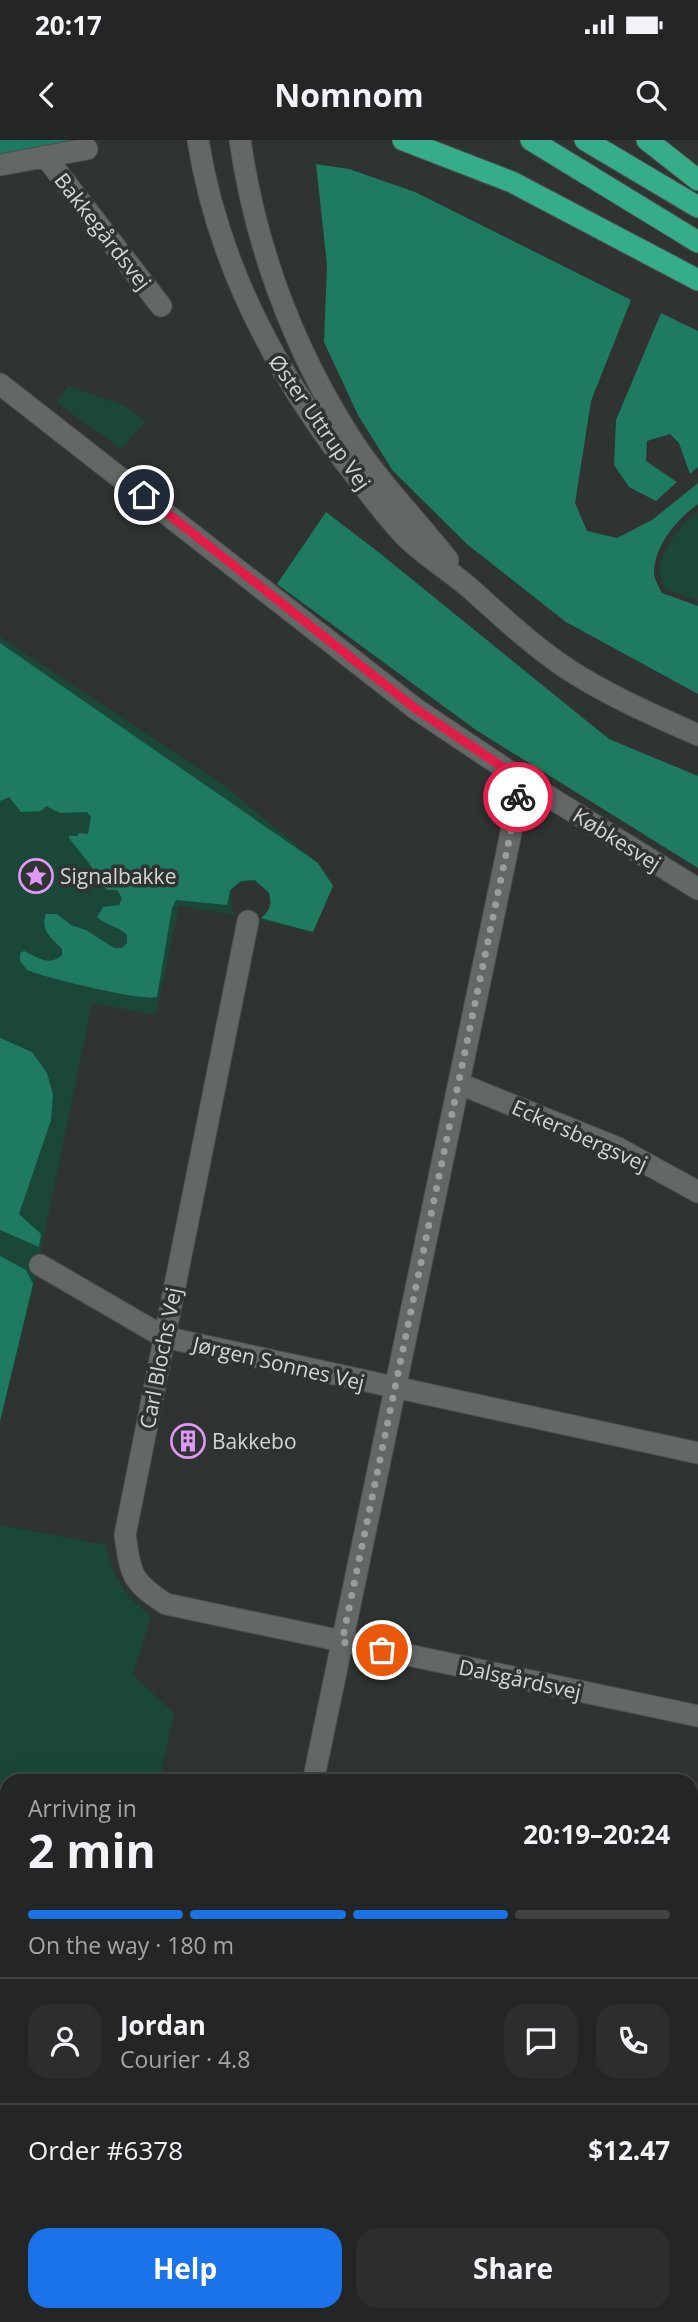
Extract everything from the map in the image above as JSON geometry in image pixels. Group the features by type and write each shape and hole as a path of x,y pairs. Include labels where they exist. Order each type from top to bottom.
{"highway":[{"path":"402,140 512,182 698,279"},
{"path":"531,140 698,242"},
{"path":"585,140 698,207"},
{"path":"647,140 698,180"}],"street":[{"name":"Øster Uttrup Vej","path":"198,140 220,230 237,281 258,327 295,392 332,447 407,538 471,589 512,628 568,669 646,712 698,735"},
{"name":"Øster Uttrup Vej","path":"240,140 257,225 296,338 349,435 471,589"},
{"name":"Bakkegårdsvej","path":"0,165 87,149"},
{"name":"Bakkegårdsvej","path":"45,156 161,306"},
{"name":"Købkesvej","path":"0,384 416,709 522,780 698,889"},
{"path":"315,1774 522,780"},
{"name":"Carl Blochs Vej","path":"248,921 125,1535 129,1564 136,1581 166,1604 342,1642"},
{"name":"Eckersbergsvej","path":"460,1084 618,1149 698,1192"},
{"name":"Jørgen Sonnes Vej","path":"40,1265 164,1337 698,1453"},
{"name":"Dalsgårdsvej","path":"342,1642 698,1716"}],"shaded area":[{"path":"0,140 83,140 0,159"},
{"path":"316,164 349,169 415,192 631,300 591,401 575,503 587,531 617,538 652,520 698,483 698,504 682,517 668,534 658,552 654,572 662,593 698,606 698,694 566,622 468,545 393,471 358,415 324,342 327,265"},
{"path":"661,313 698,331 698,467 690,474 679,443 670,434 647,441 646,461 677,482 656,501 629,487 614,465 616,420"},
{"path":"69,386 125,406 146,421 121,449 56,402"},
{"path":"326,512 609,739 698,776 698,868 476,730 277,584"},
{"path":"698,512 698,601 666,589 660,573 667,547"},
{"path":"0,637 221,783 318,863 333,886 313,932 259,920 270,907 271,896 265,888 254,883 243,882 235,887 231,898 235,915 179,906 156,1015 92,1003 33,1289 0,1421"},
{"path":"0,643 318,863 333,886 313,932 261,918 270,907 269,893 255,880 241,881 230,890 227,905 176,900 172,908 157,997 133,996 71,983 27,970 20,961 20,953 24,951 48,961 62,955 62,949 44,925 46,914 57,914 71,925 86,930 114,948 122,948 127,943 127,935 97,917 103,907 119,905 122,898 117,890 108,890 102,886 91,866 69,838 79,833 88,834 91,817 87,812 60,813 46,806 41,811 21,812 9,797 0,801"},
{"path":"0,1038 32,1052 47,1073 53,1095 51,1120 19,1214 41,1234 39,1247 0,1230"},
{"path":"0,1256 26,1270 33,1284 0,1421"},
{"path":"0,1525 106,1545 121,1585 134,1601 151,1615 133,1675 174,1713 161,1774 0,1774"}],"way so far":[{"path":"382,1650 342,1642 518,797"}],"place":[{"name":"Signalbakke","path":"36,876"},
{"name":"Bakkebo","path":"188,1441"}],"route":[{"path":"144,495 416,709 522,780 518,797"}]}
